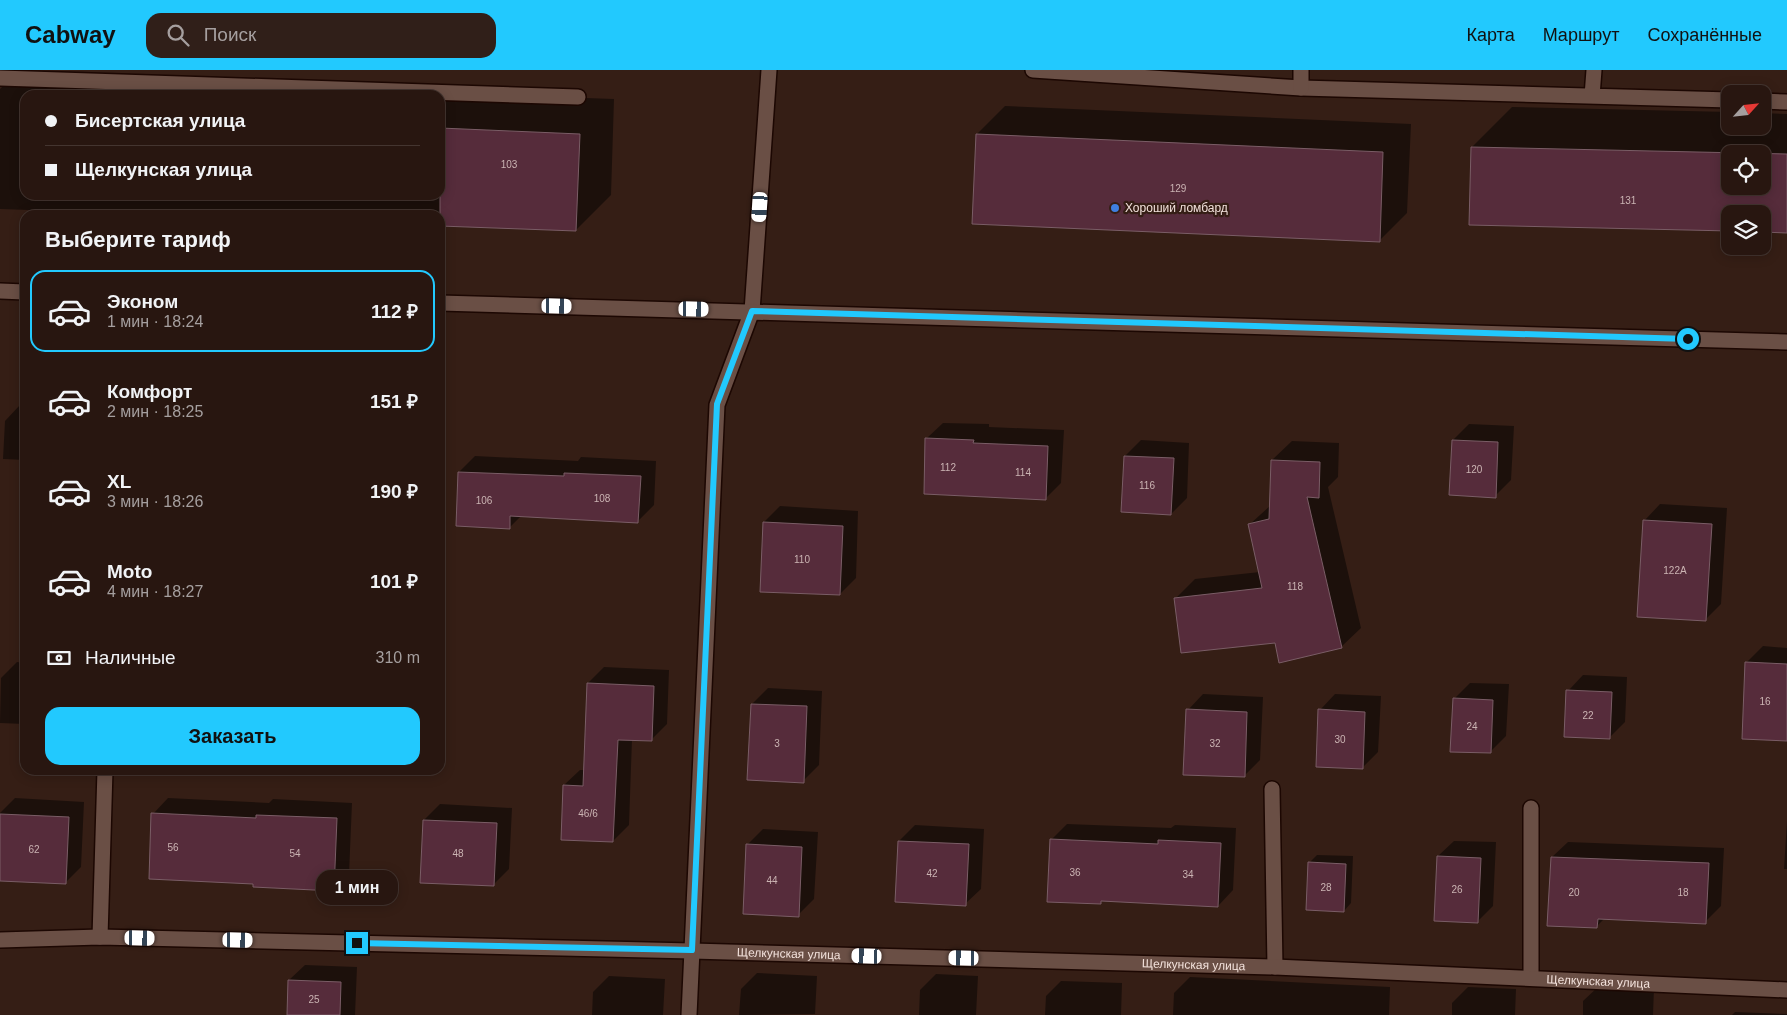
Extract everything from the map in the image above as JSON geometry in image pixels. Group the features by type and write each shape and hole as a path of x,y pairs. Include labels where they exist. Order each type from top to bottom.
{"street":[{"path":"689,1015 717,404 752,311 769,70"},
{"path":"1033,70 1301,88 1721,100"},
{"path":"1301,88 1302,70"},
{"path":"1592,96 1594,70"},
{"path":"0,78 385,90"},
{"path":"445,92 578,96"},
{"path":"1771,101 1787,102"},
{"path":"0,291 20,292"},
{"path":"445,302 1787,342"},
{"path":"100,937 105,775"},
{"path":"1272,789 1274,967"},
{"path":"1530,808 1531,978"},
{"name":"Щелкунская улица","path":"0,940 100,937 692,950 1274,967 1787,990"}],"building":[{"path":"445,128 580,134 576,231 445,226 445,210 440,210 440,200 445,200"},
{"path":"976,134 1383,152 1380,242 972,224"},
{"path":"1471,147 1721,153 1721,195 1771,195 1771,154 1787,154 1787,233 1771,232 1771,205 1721,205 1721,231 1469,225"},
{"path":"925,438 974,440 973,443 1048,446 1046,500 924,494"},
{"path":"1452,440 1498,442 1496,498 1449,495"},
{"path":"1124,456 1174,458 1171,515 1121,512"},
{"path":"1271,460 1320,462 1319,498 1307,497 1342,648 1279,663 1275,643 1181,653 1174,598 1262,588 1248,524 1269,519"},
{"path":"458,472 564,476 564,473 641,476 638,523 510,516 510,529 456,526"},
{"path":"1643,520 1712,524 1706,621 1637,617"},
{"path":"763,522 843,526 840,595 760,592"},
{"path":"1745,662 1787,664 1787,741 1742,739"},
{"path":"587,683 654,686 652,741 618,740 613,842 561,840 563,785 583,786"},
{"path":"1566,690 1612,692 1610,739 1564,737"},
{"path":"1453,698 1493,700 1491,753 1450,752"},
{"path":"751,704 807,706 804,783 747,780"},
{"path":"1186,709 1247,712 1245,777 1183,775"},
{"path":"1318,709 1365,712 1363,769 1316,767"},
{"path":"151,813 256,818 256,815 337,818 334,891 253,887 253,884 149,879"},
{"path":"0,814 69,817 66,884 0,881"},
{"path":"423,820 497,823 494,886 420,883"},
{"path":"1050,839 1158,844 1158,840 1221,843 1218,907 1101,901 1101,904 1047,902"},
{"path":"898,841 969,844 966,906 895,902"},
{"path":"746,844 802,847 799,917 743,914"},
{"path":"1437,856 1481,858 1478,923 1434,921"},
{"path":"1551,857 1709,863 1706,924 1598,919 1597,928 1547,926"},
{"path":"1308,862 1346,864 1344,912 1306,910"},
{"path":"288,980 341,982 340,1015 287,1015"}],"place":[{"name":"Хороший ломбард","path":"1115,208"}],"route":[{"path":"357,943 692,950 717,404 752,311 1688,339"}]}
